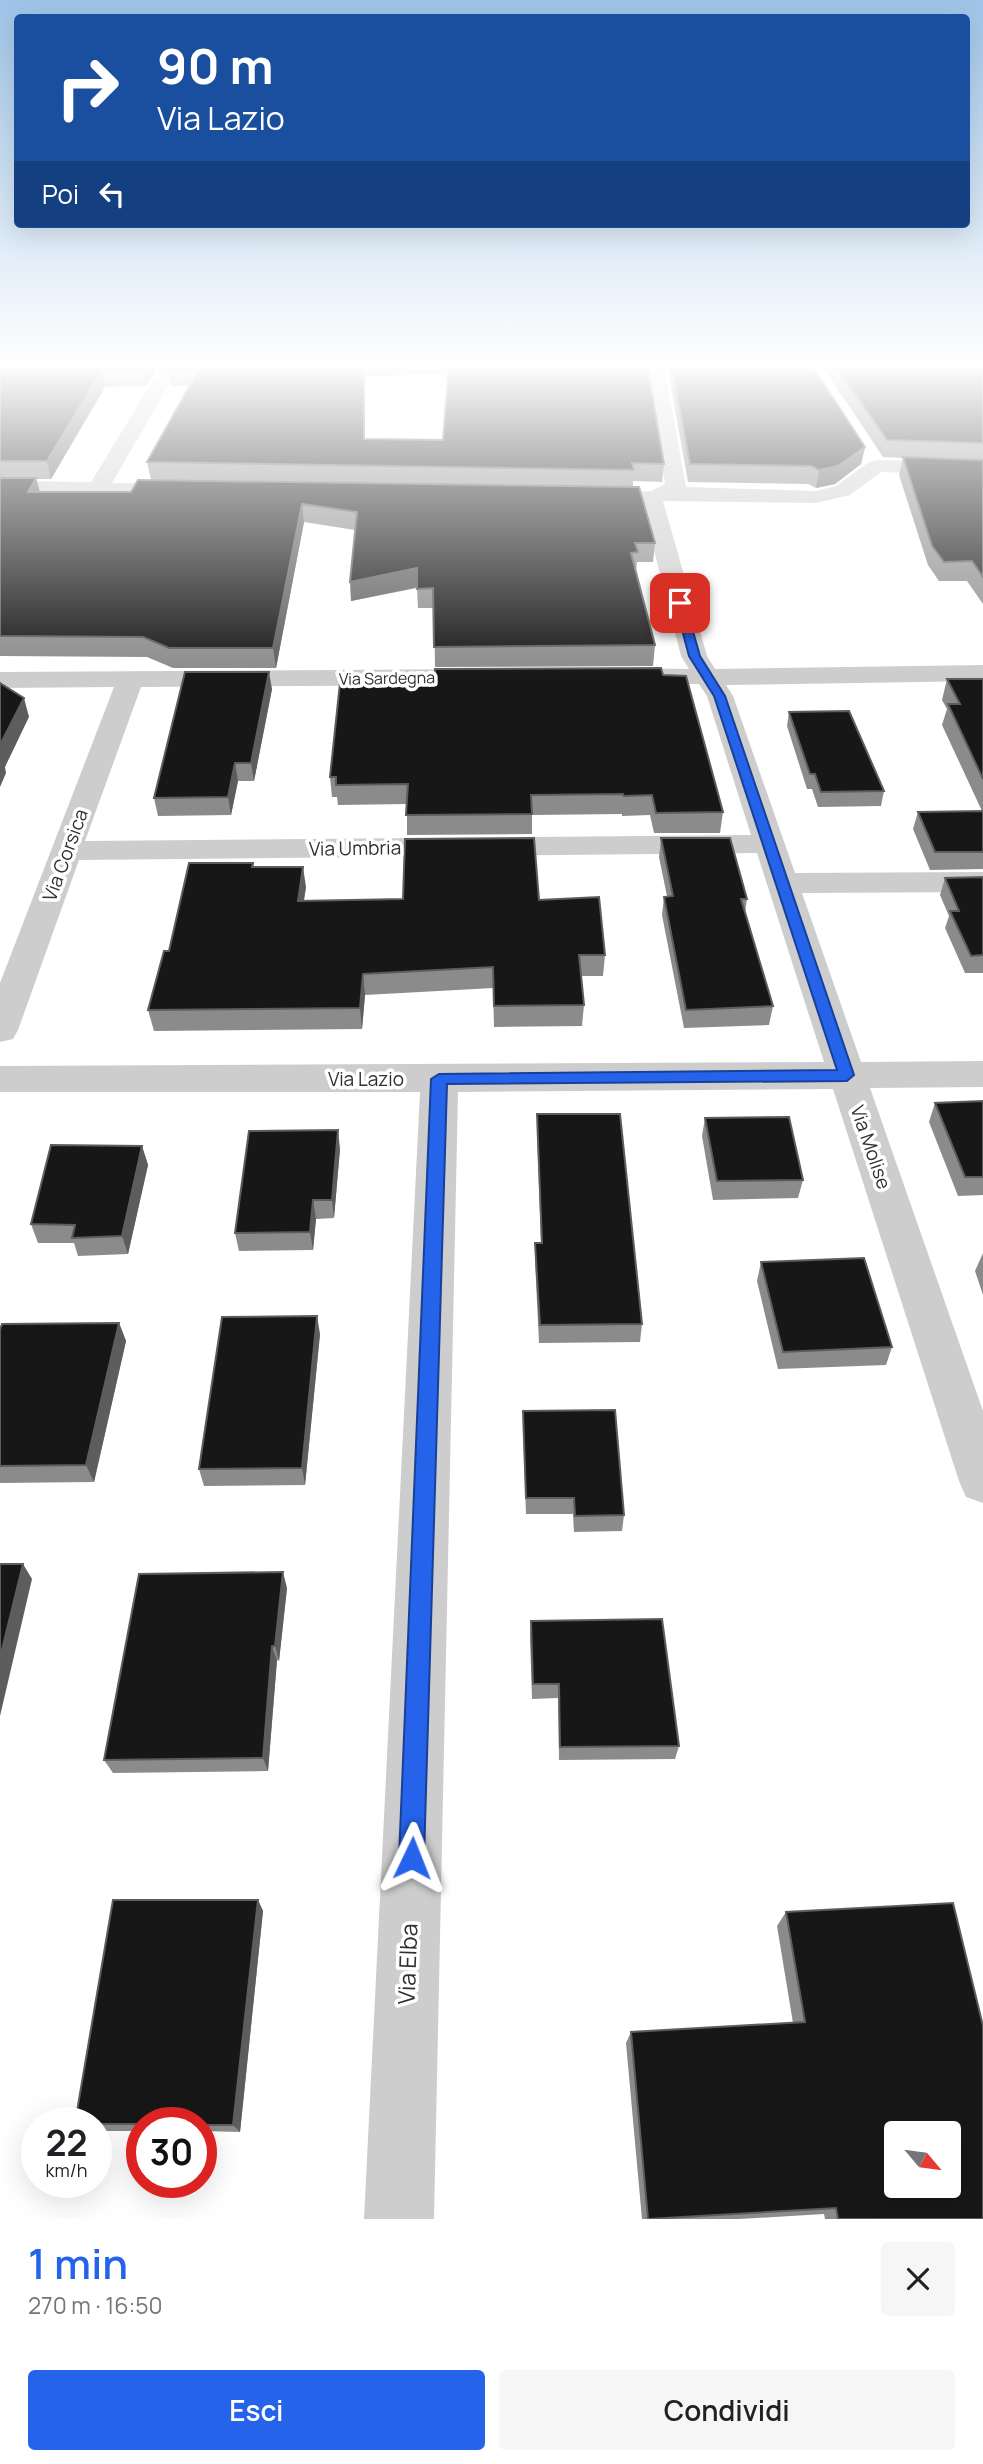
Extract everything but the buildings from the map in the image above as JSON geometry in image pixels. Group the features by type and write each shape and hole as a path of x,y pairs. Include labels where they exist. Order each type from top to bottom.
{"street":[{"path":"98,488 110,468"},
{"path":"660,495 676,485 673,468"},
{"path":"610,496 816,497 843,491 866,468"},
{"path":"963,468 983,469"},
{"path":"0,487 209,490"},
{"name":"Via Molise","path":"660,495 694,656 720,696 983,1481"},
{"path":"583,676 983,673"},
{"name":"Via Sardegna","path":"0,680 514,677"},
{"name":"Via Corsica","path":"0,1030 130,680"},
{"name":"Via Umbria","path":"66,851 769,844"},
{"path":"783,883 983,881"},
{"name":"Via Lazio","path":"0,1079 439,1079 983,1074"},
{"name":"Via Elba","path":"399,2219 439,1079"}],"route":[{"path":"412,1858 439,1079 847,1075 720,696 694,656 680,603"}]}
